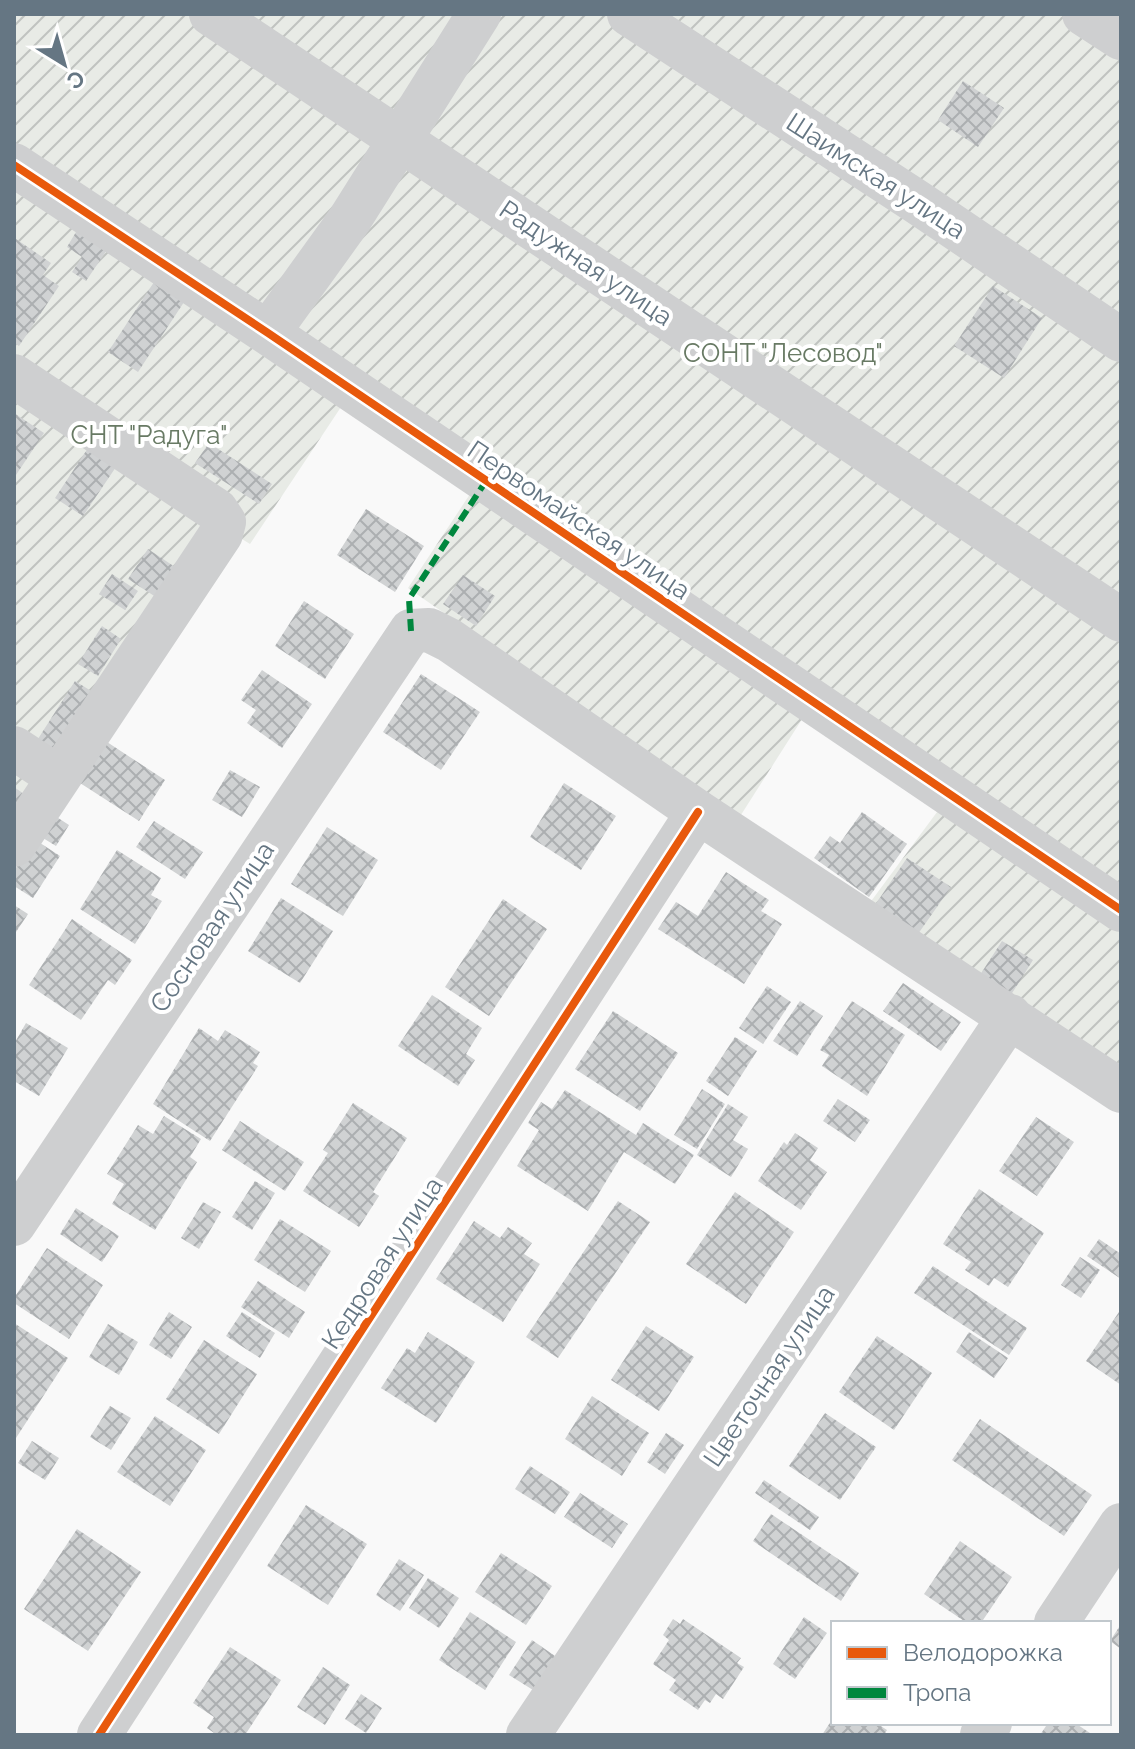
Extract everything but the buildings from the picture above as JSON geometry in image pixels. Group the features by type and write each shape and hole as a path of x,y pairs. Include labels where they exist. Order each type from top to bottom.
{"street":[{"name":"Радужная улица","path":"211,14 1121,620"},
{"path":"268,333 350,219 479,14"},
{"name":"Шаимская улица","path":"629,14 1121,340"},
{"path":"1084,14 1121,38"},
{"name":"Первомайская улица","path":"14,165 268,333 1121,910"},
{"path":"14,376 216,510 224,522 221,534 14,845"},
{"name":"Сосновая улица","path":"14,1224 411,631 429,630 449,640 698,812"},
{"path":"14,748 58,777"},
{"path":"698,812 1121,1091"},
{"name":"Кедровая улица","path":"99,1735 698,812"},
{"name":"Цветочная улица","path":"528,1735 1010,1016"},
{"path":"1057,1621 1121,1525"}],"green space":[{"name":"СОНТ \"Лесовод\"","path":"14,14 1121,14 1121,1069 869,904 940,808 806,713 739,818 408,588 472,491 343,404 250,544 237,536 14,866"}],"marked path":[{"path":"411,631 409,599 486,481"}],"cycle path":[{"path":"14,165 268,333 1121,910"},
{"path":"99,1735 698,812"}],"park label":[{"name":"СНТ \"Радуга\"","path":"149,435"}]}
